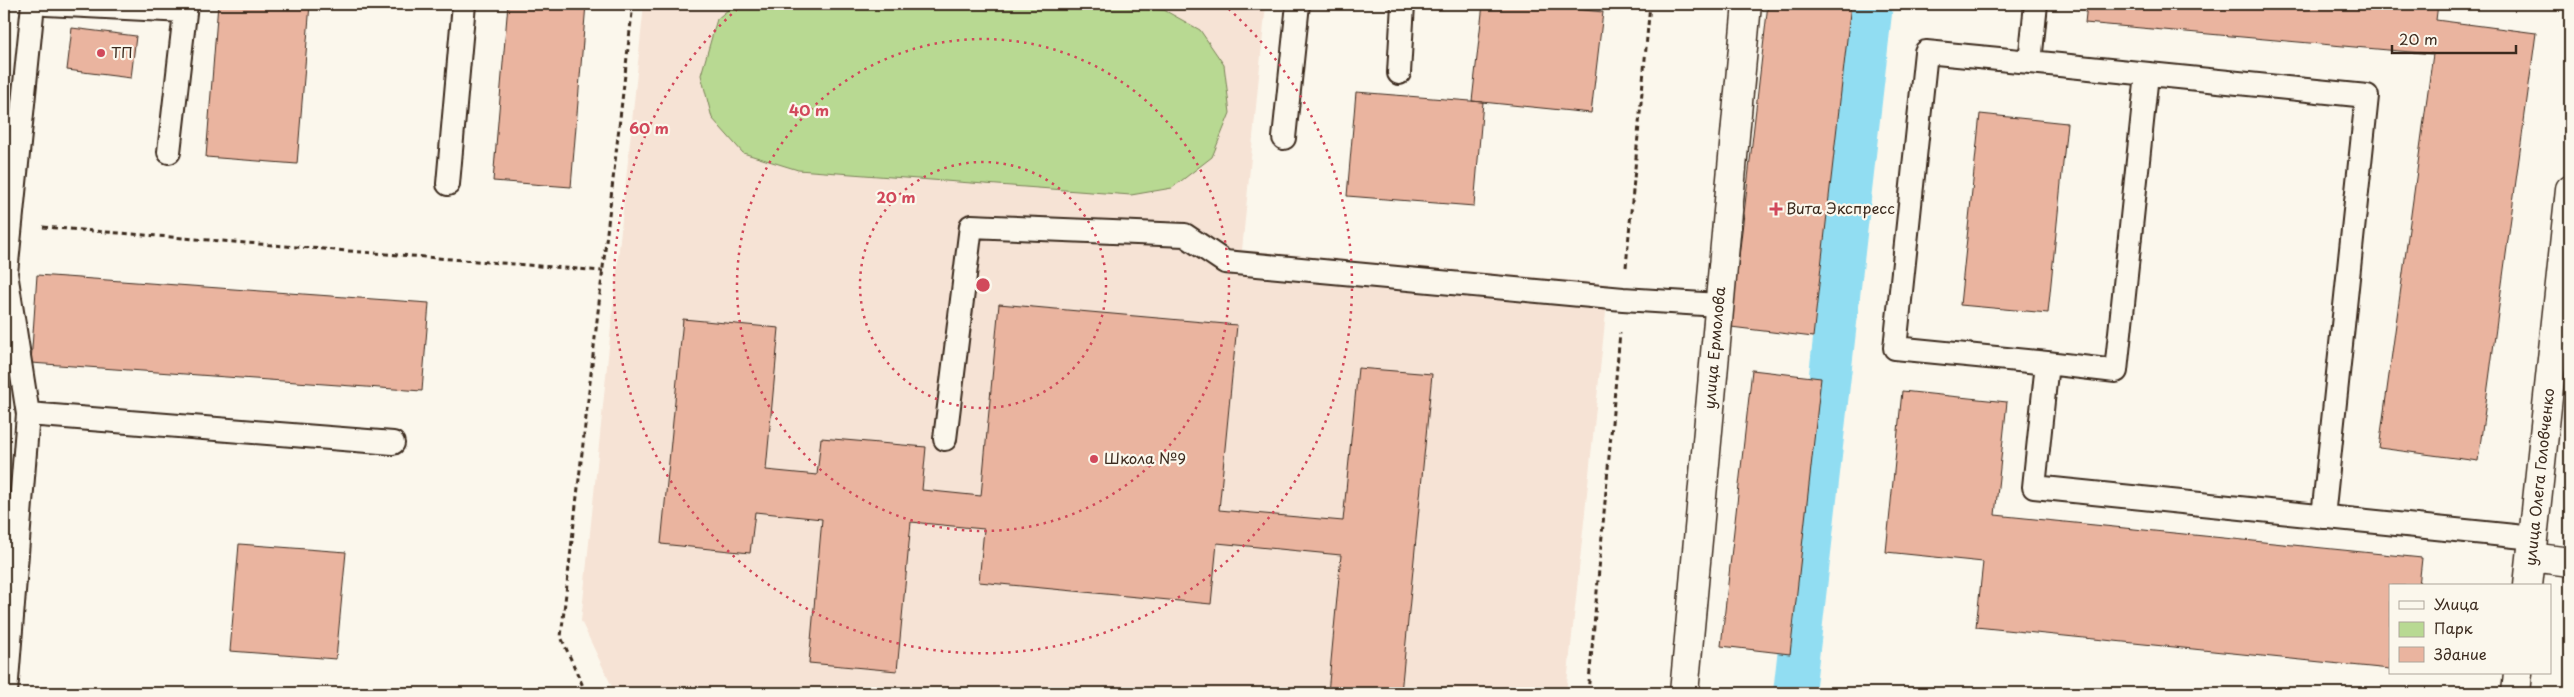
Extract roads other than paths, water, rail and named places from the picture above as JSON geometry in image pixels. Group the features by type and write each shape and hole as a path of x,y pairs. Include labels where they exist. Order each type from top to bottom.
{"street":[{"name":"улица Ермолова","path":"1684,693 1747,4"},
{"name":"улица Олега Головченко","path":"2528,584 2570,189"},
{"path":"2533,548 2570,562"},
{"path":"2516,693 2518,674"}],"lane":[{"path":"6,693 28,414 5,273 33,4"},
{"path":"46,4 185,7 169,152"},
{"path":"448,184 464,4"},
{"path":"1284,138 1298,4"},
{"path":"1399,73 1403,4"},
{"path":"2030,62 2036,4"},
{"path":"2147,74 2116,370 1895,348 1926,52 2030,62 2366,96 2323,517"},
{"path":"945,439 971,226 1185,235 1225,262 1623,299 1719,305"},
{"path":"2047,364 2034,487 2323,517 2533,548"},
{"path":"28,414 393,443"}],"waterway":[{"path":"1794,693 1872,4"}],"place":[{"name":"ТП","path":"101,53"},
{"name":"Вита Экспресс","path":"1776,209"},
{"name":"Школа №9","path":"1094,459"}]}
